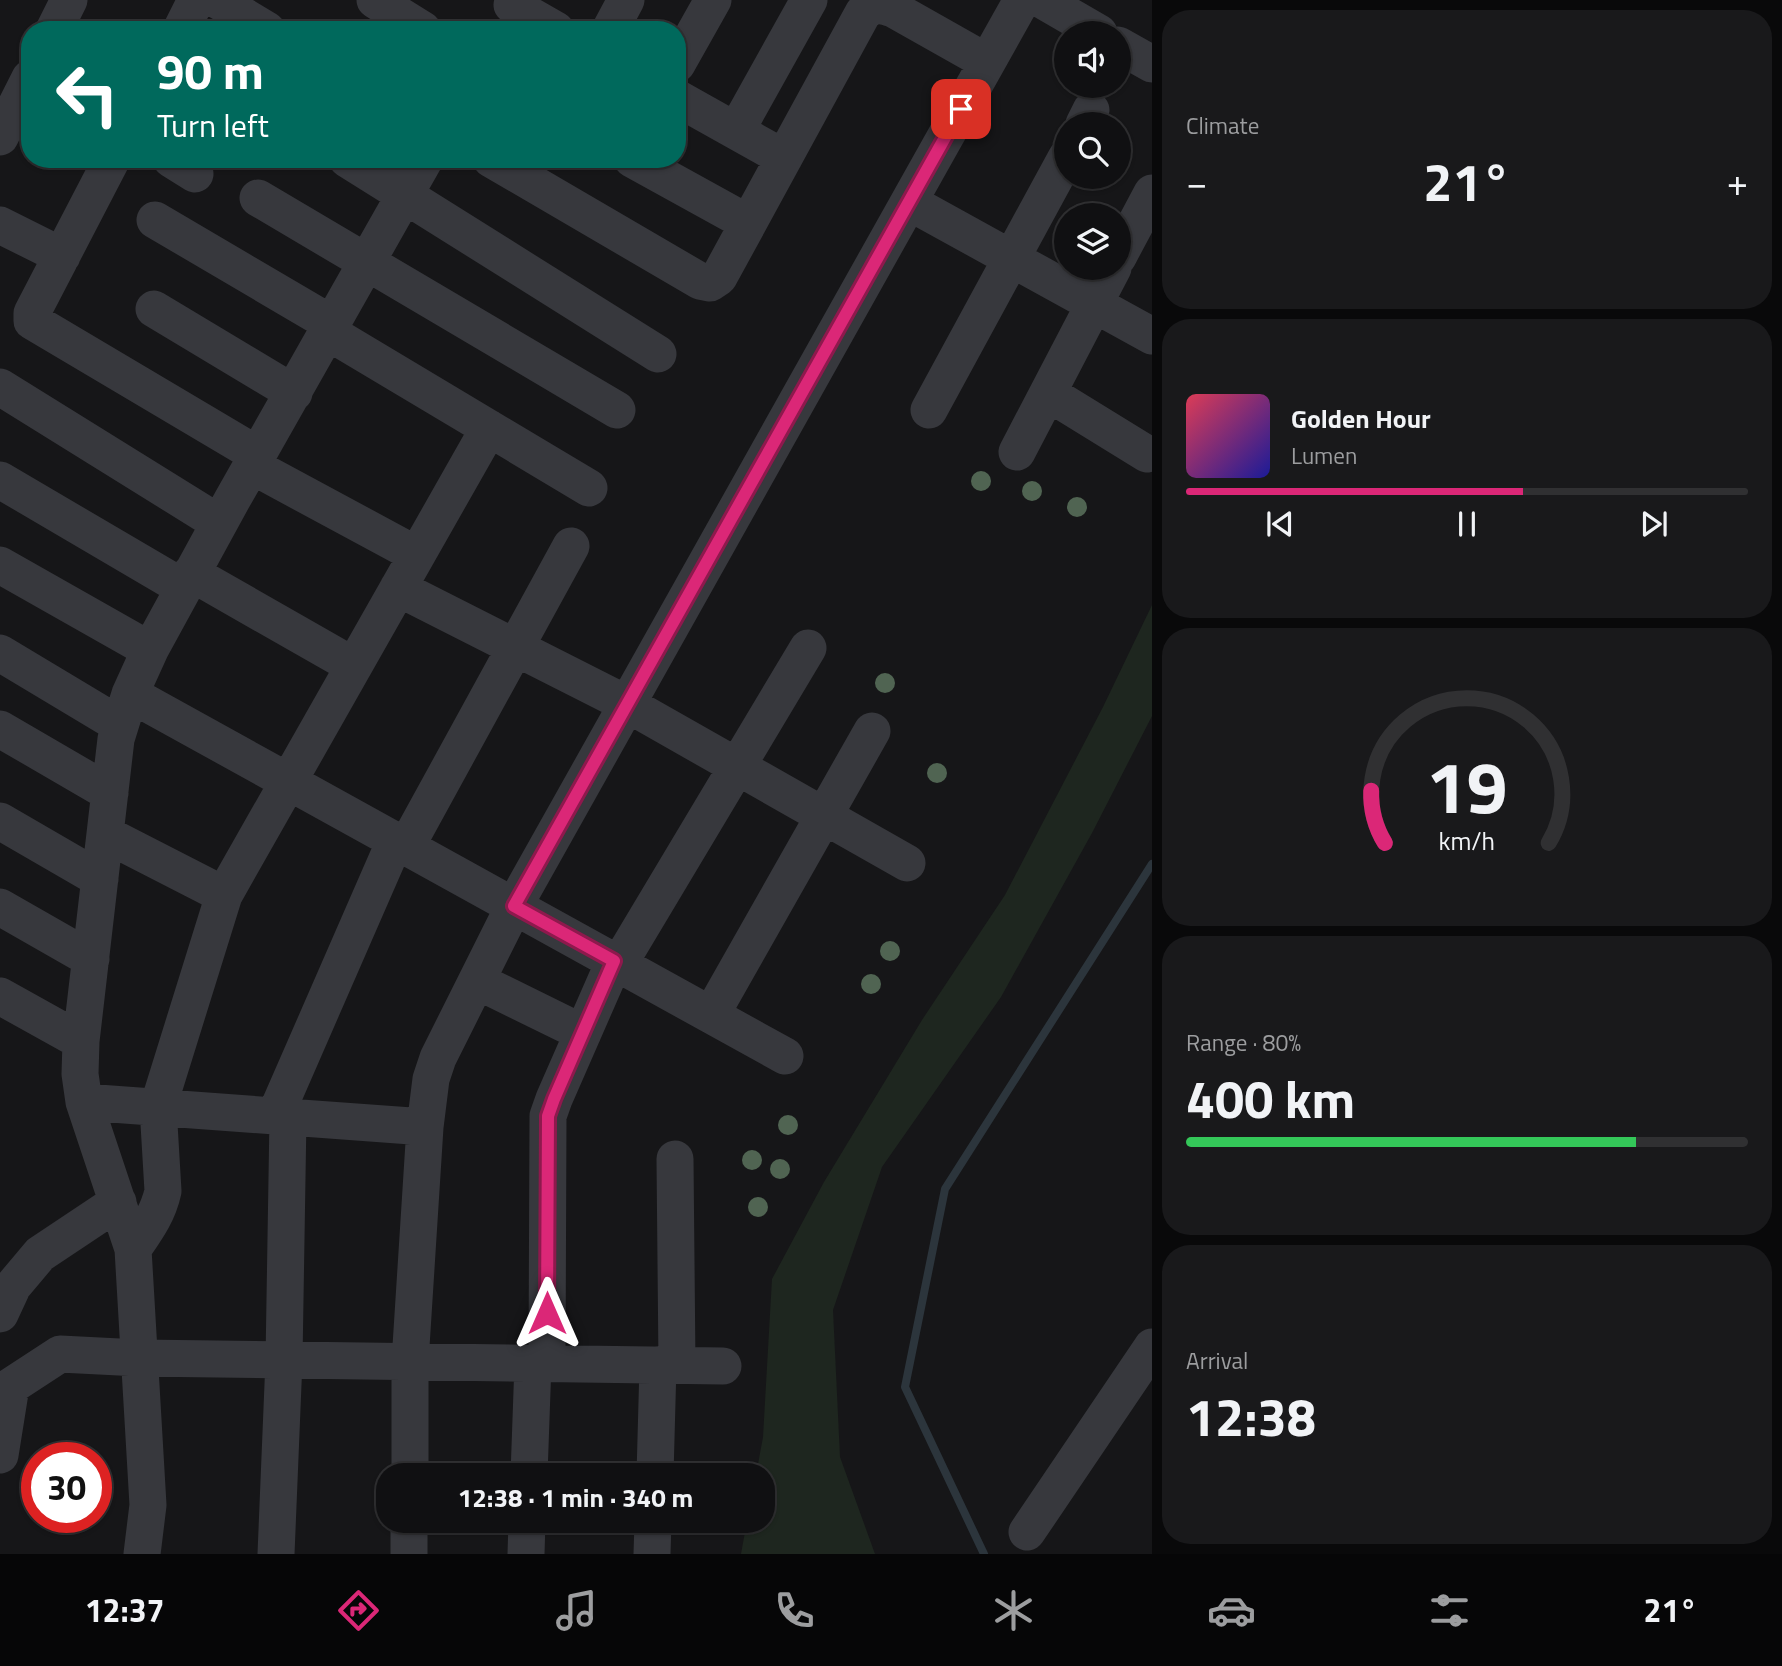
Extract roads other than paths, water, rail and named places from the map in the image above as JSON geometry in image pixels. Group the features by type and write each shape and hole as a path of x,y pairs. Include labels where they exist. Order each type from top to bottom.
{"street":[{"path":"58,21 69,0"},
{"path":"186,21 197,0"},
{"path":"217,0 252,21"},
{"path":"375,0 409,21"},
{"path":"615,21 626,0"},
{"path":"686,49 713,0"},
{"path":"736,131 809,0"},
{"path":"410,1463 410,1362 425,1127 431,1079 438,1058 514,906 1022,0"},
{"path":"1042,0 1078,21"},
{"path":"506,168 700,281 710,283 719,277 863,13 872,6 882,5 893,9 987,62"},
{"path":"509,12 532,21"},
{"path":"1131,52 1152,64"},
{"path":"0,137 21,96"},
{"path":"686,103 784,159"},
{"path":"107,168 32,313 32,321 255,461 417,555"},
{"path":"360,168 658,354"},
{"path":"142,1554 148,1505 133,1249 85,1102 80,1074 81,1041 110,793 125,710 150,650 219,523 420,168"},
{"path":"648,168 748,223"},
{"path":"929,410 1054,180"},
{"path":"1131,233 1152,193"},
{"path":"258,198 617,410"},
{"path":"909,202 1152,335"},
{"path":"155,220 589,488"},
{"path":"0,225 62,257"},
{"path":"1017,452 1107,280"},
{"path":"155,309 293,393"},
{"path":"0,387 219,523"},
{"path":"1048,393 1147,454"},
{"path":"133,1249 153,1220 163,1191 158,1107 225,895 489,428"},
{"path":"0,480 188,581 355,666"},
{"path":"276,1554 284,1360 282,1116 400,844 571,546"},
{"path":"0,565 150,650"},
{"path":"398,588 627,704 907,863"},
{"path":"529,1463 540,1363 548,1116 583,1033 617,963 808,648"},
{"path":"0,653 289,782 785,1056"},
{"path":"0,729 110,793"},
{"path":"711,1015 872,731"},
{"path":"0,821 100,878"},
{"path":"105,834 225,895"},
{"path":"0,907 91,959"},
{"path":"477,981 583,1033"},
{"path":"0,996 81,1041"},
{"path":"85,1102 425,1127"},
{"path":"656,1463 668,1365 675,1159"},
{"path":"0,1314 13,1286 40,1254 118,1202"},
{"path":"1027,1532 1152,1347"},
{"path":"0,1455 11,1386 60,1354 139,1358 723,1366"},
{"path":"409,1533 409,1554"},
{"path":"526,1554 527,1533"},
{"path":"652,1554 653,1533"}],"waterway":[{"path":"984,1554 905,1387 945,1189 1152,864"}]}
